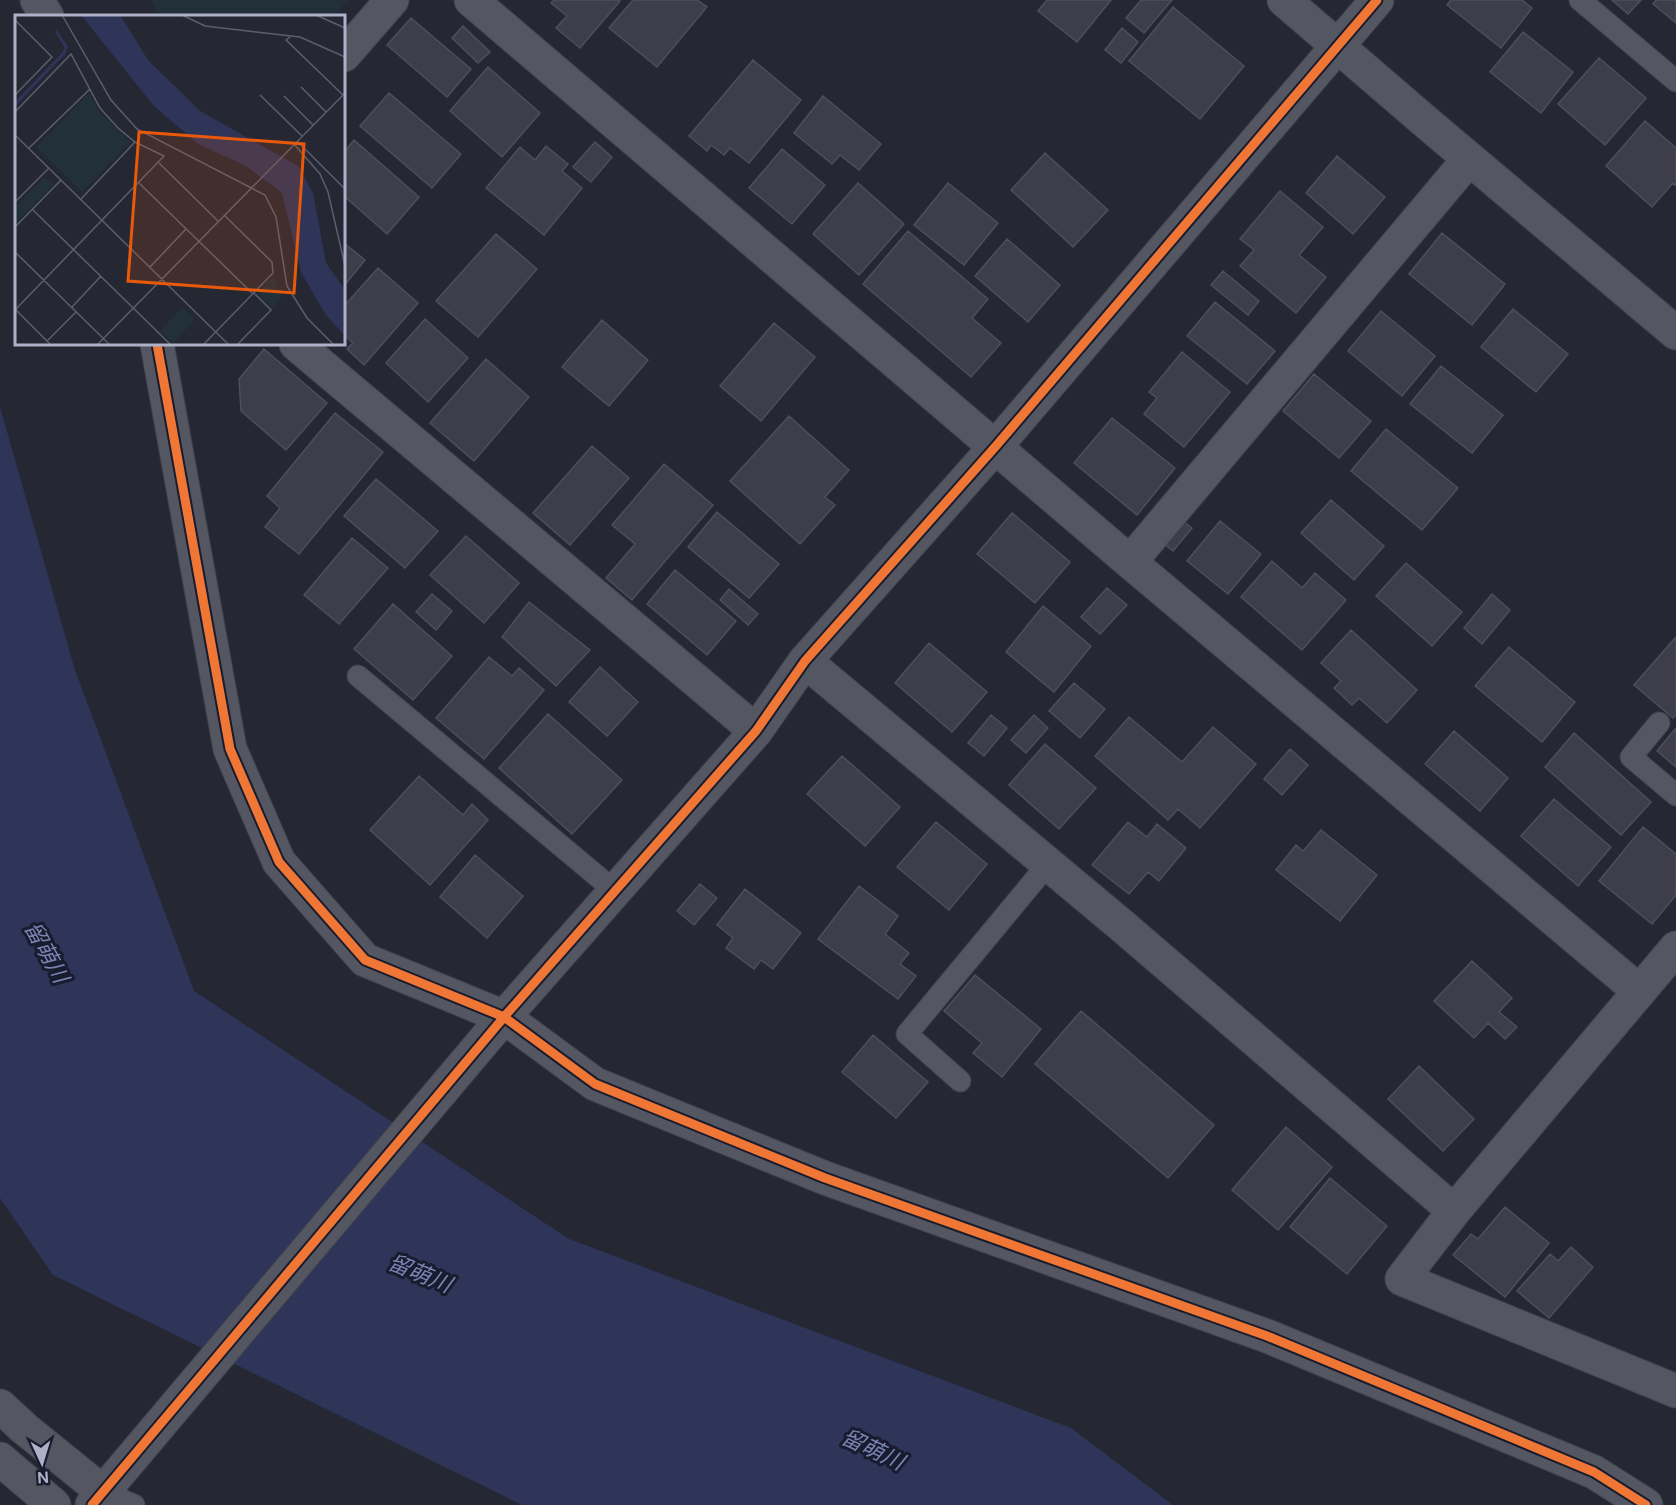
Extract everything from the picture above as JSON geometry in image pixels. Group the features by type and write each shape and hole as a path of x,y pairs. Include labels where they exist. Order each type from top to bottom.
{"street":[{"path":"37,0 46,15"},
{"path":"345,53 392,0"},
{"path":"471,0 1130,562 1638,991"},
{"path":"1284,0 1676,333"},
{"path":"0,1406 103,1492 494,1029 756,731 805,661 996,446 1377,0"},
{"path":"1130,562 1469,159"},
{"path":"157,345 230,749 279,862 364,960 595,1084 825,1178 1268,1336 1594,1472 1646,1505"},
{"path":"297,345 756,731"},
{"path":"805,661 1048,864 1455,1211"},
{"path":"1676,948 1455,1211 1402,1279 1676,1391"},
{"path":"0,1459 54,1505"}],"lane":[{"path":"1580,0 1676,81"},
{"path":"358,676 615,891"},
{"path":"1659,723 1631,757 1676,795"},
{"path":"960,1081 907,1034 1048,864"},
{"path":"103,1492 134,1505"}],"shaded area":[{"path":"151,0 348,0 335,15 158,15"}],"water":[{"name":"留萌川","path":"0,407 74,667 194,991 569,1239 1071,1428 1173,1505 522,1505 53,1275 0,1198"}],"building":[{"path":"554,0 620,1 580,48 556,28 567,16 551,3"},
{"path":"633,0 697,0 707,7 657,67 609,28"},
{"path":"1047,0 1111,0 1077,42 1038,11"},
{"path":"1141,0 1172,0 1144,33 1126,18"},
{"path":"1451,0 1522,0 1532,8 1501,48 1447,5"},
{"path":"1612,0 1641,0 1628,14"},
{"path":"1656,0 1676,0 1676,23 1653,4"},
{"path":"1173,7 1244,66 1200,119 1129,61"},
{"path":"411,18 471,69 447,97 387,45"},
{"path":"463,26 490,52 478,63 452,38"},
{"path":"1122,28 1138,42 1121,63 1105,50"},
{"path":"1523,32 1573,72 1541,113 1490,72"},
{"path":"1599,58 1646,98 1605,145 1558,104"},
{"path":"753,60 801,100 749,163 730,148 724,155 711,145 707,151 689,136"},
{"path":"488,67 540,113 502,157 450,111"},
{"path":"389,93 461,154 432,188 360,126"},
{"path":"823,96 881,144 859,170 840,155 832,164 794,133"},
{"path":"1645,121 1676,148 1676,186 1673,183 1652,207 1606,166"},
{"path":"354,140 419,197 387,234 345,197 345,151"},
{"path":"595,142 612,157 591,182 573,167"},
{"path":"546,146 568,164 562,171 582,188 544,235 486,188 520,147 535,160"},
{"path":"782,149 825,185 792,224 749,188"},
{"path":"1045,153 1108,210 1073,247 1011,190"},
{"path":"1337,156 1385,197 1353,234 1306,193"},
{"path":"858,183 904,224 859,275 813,234"},
{"path":"948,183 998,223 964,265 914,225"},
{"path":"1280,191 1323,227 1299,255 1326,277 1296,313 1240,266 1254,250 1240,239"},
{"path":"908,231 988,299 972,318 1001,343 971,377 863,284"},
{"path":"1442,233 1505,284 1472,325 1409,274"},
{"path":"496,234 537,269 478,337 436,301"},
{"path":"1007,239 1060,285 1028,322 975,276"},
{"path":"345,244 365,260 345,285"},
{"path":"378,268 418,303 364,365 347,349 353,343 345,336 345,305"},
{"path":"1223,271 1259,301 1248,315 1211,285"},
{"path":"1215,302 1275,351 1247,384 1187,336"},
{"path":"1513,309 1568,354 1536,392 1481,347"},
{"path":"1381,311 1435,356 1402,396 1348,351"},
{"path":"425,319 468,358 428,402 386,363"},
{"path":"602,320 648,360 609,406 562,367"},
{"path":"774,323 815,357 761,421 720,386"},
{"path":"264,349 327,403 286,450 241,411 239,379"},
{"path":"1182,352 1230,392 1184,447 1144,414 1157,398 1149,392"},
{"path":"486,359 529,397 474,461 430,423"},
{"path":"1441,366 1503,415 1472,453 1410,404"},
{"path":"1314,374 1371,421 1339,458 1283,411"},
{"path":"335,413 383,452 299,554 265,527 280,508 267,496"},
{"path":"789,416 849,470 825,497 835,505 800,544 730,481"},
{"path":"1112,418 1175,468 1137,515 1074,463"},
{"path":"1386,429 1458,488 1422,530 1351,471"},
{"path":"592,446 629,478 570,545 533,513"},
{"path":"664,464 713,505 632,600 606,578 635,544 612,525"},
{"path":"376,479 438,531 405,568 344,516"},
{"path":"1331,500 1384,546 1354,580 1301,533"},
{"path":"717,512 779,564 749,598 688,547"},
{"path":"1012,513 1070,562 1035,603 977,554"},
{"path":"1179,518 1192,528 1173,551 1162,542"},
{"path":"1220,521 1261,554 1228,594 1187,561"},
{"path":"466,536 519,583 484,623 430,575"},
{"path":"352,538 388,568 339,624 304,595"},
{"path":"1272,561 1302,588 1315,573 1346,600 1302,650 1241,597"},
{"path":"1406,563 1462,612 1432,646 1376,596"},
{"path":"675,570 736,621 707,655 647,604"},
{"path":"1107,588 1127,605 1100,634 1081,617"},
{"path":"729,589 758,614 748,625 720,600"},
{"path":"432,594 452,611 436,630 416,612"},
{"path":"1492,594 1510,610 1482,644 1464,628"},
{"path":"529,602 590,650 556,686 502,637"},
{"path":"393,604 452,656 413,700 354,649"},
{"path":"1043,606 1091,646 1054,692 1006,652"},
{"path":"1351,630 1417,690 1387,723 1359,698 1352,705 1334,688 1341,681 1321,663"},
{"path":"1676,637 1676,715 1673,718 1634,685"},
{"path":"929,643 987,692 952,732 895,683"},
{"path":"1509,647 1575,702 1542,742 1475,686"},
{"path":"489,657 512,676 519,668 544,690 484,759 436,718"},
{"path":"600,667 638,702 607,736 569,702"},
{"path":"1074,683 1105,709 1080,738 1049,711"},
{"path":"548,714 622,780 572,834 499,768"},
{"path":"991,715 1007,728 984,756 968,743"},
{"path":"1034,715 1048,728 1026,753 1011,740"},
{"path":"1129,717 1182,762 1213,727 1256,764 1200,828 1178,809 1168,820 1095,756"},
{"path":"1676,728 1676,767 1657,751"},
{"path":"1454,731 1508,778 1480,811 1425,764"},
{"path":"1574,733 1651,802 1621,835 1545,767"},
{"path":"1045,744 1096,788 1059,829 1009,785"},
{"path":"1290,749 1308,765 1282,795 1264,779"},
{"path":"842,756 900,807 865,846 807,794"},
{"path":"419,776 463,815 472,804 488,820 430,885 370,830"},
{"path":"1554,799 1611,847 1578,886 1521,836"},
{"path":"936,822 987,864 949,910 897,867"},
{"path":"1128,822 1147,837 1157,824 1186,848 1159,881 1148,872 1129,894 1092,865"},
{"path":"1643,827 1676,854 1676,895 1652,924 1599,881"},
{"path":"1321,830 1377,875 1340,921 1276,870 1296,845 1303,851"},
{"path":"475,855 523,896 487,938 440,897"},
{"path":"700,884 717,898 694,925 677,911"},
{"path":"859,886 898,916 885,934 909,953 900,964 916,976 898,999 818,939"},
{"path":"745,889 801,933 773,969 761,960 754,969 726,948 733,938 717,925"},
{"path":"1472,961 1512,998 1499,1012 1517,1027 1505,1039 1488,1023 1474,1038 1434,1001"},
{"path":"975,975 1041,1029 1002,1077 973,1053 982,1043 944,1011"},
{"path":"1081,1011 1214,1125 1168,1178 1035,1064"},
{"path":"873,1035 928,1082 896,1118 842,1072"},
{"path":"1419,1066 1474,1119 1443,1151 1388,1099"},
{"path":"1286,1127 1332,1167 1278,1230 1232,1190"},
{"path":"1330,1178 1387,1226 1347,1274 1290,1227"},
{"path":"1505,1207 1549,1243 1505,1297 1453,1255 1471,1234 1478,1239"},
{"path":"1571,1247 1593,1267 1549,1318 1517,1291 1550,1254 1558,1261"}],"cycle path":[{"path":"92,1505 504,1017 756,731 805,661 996,446 1377,0"},
{"path":"157,345 230,749 279,862 365,960 504,1017 595,1084 825,1178 1267,1336 1594,1472 1646,1505"}]}
